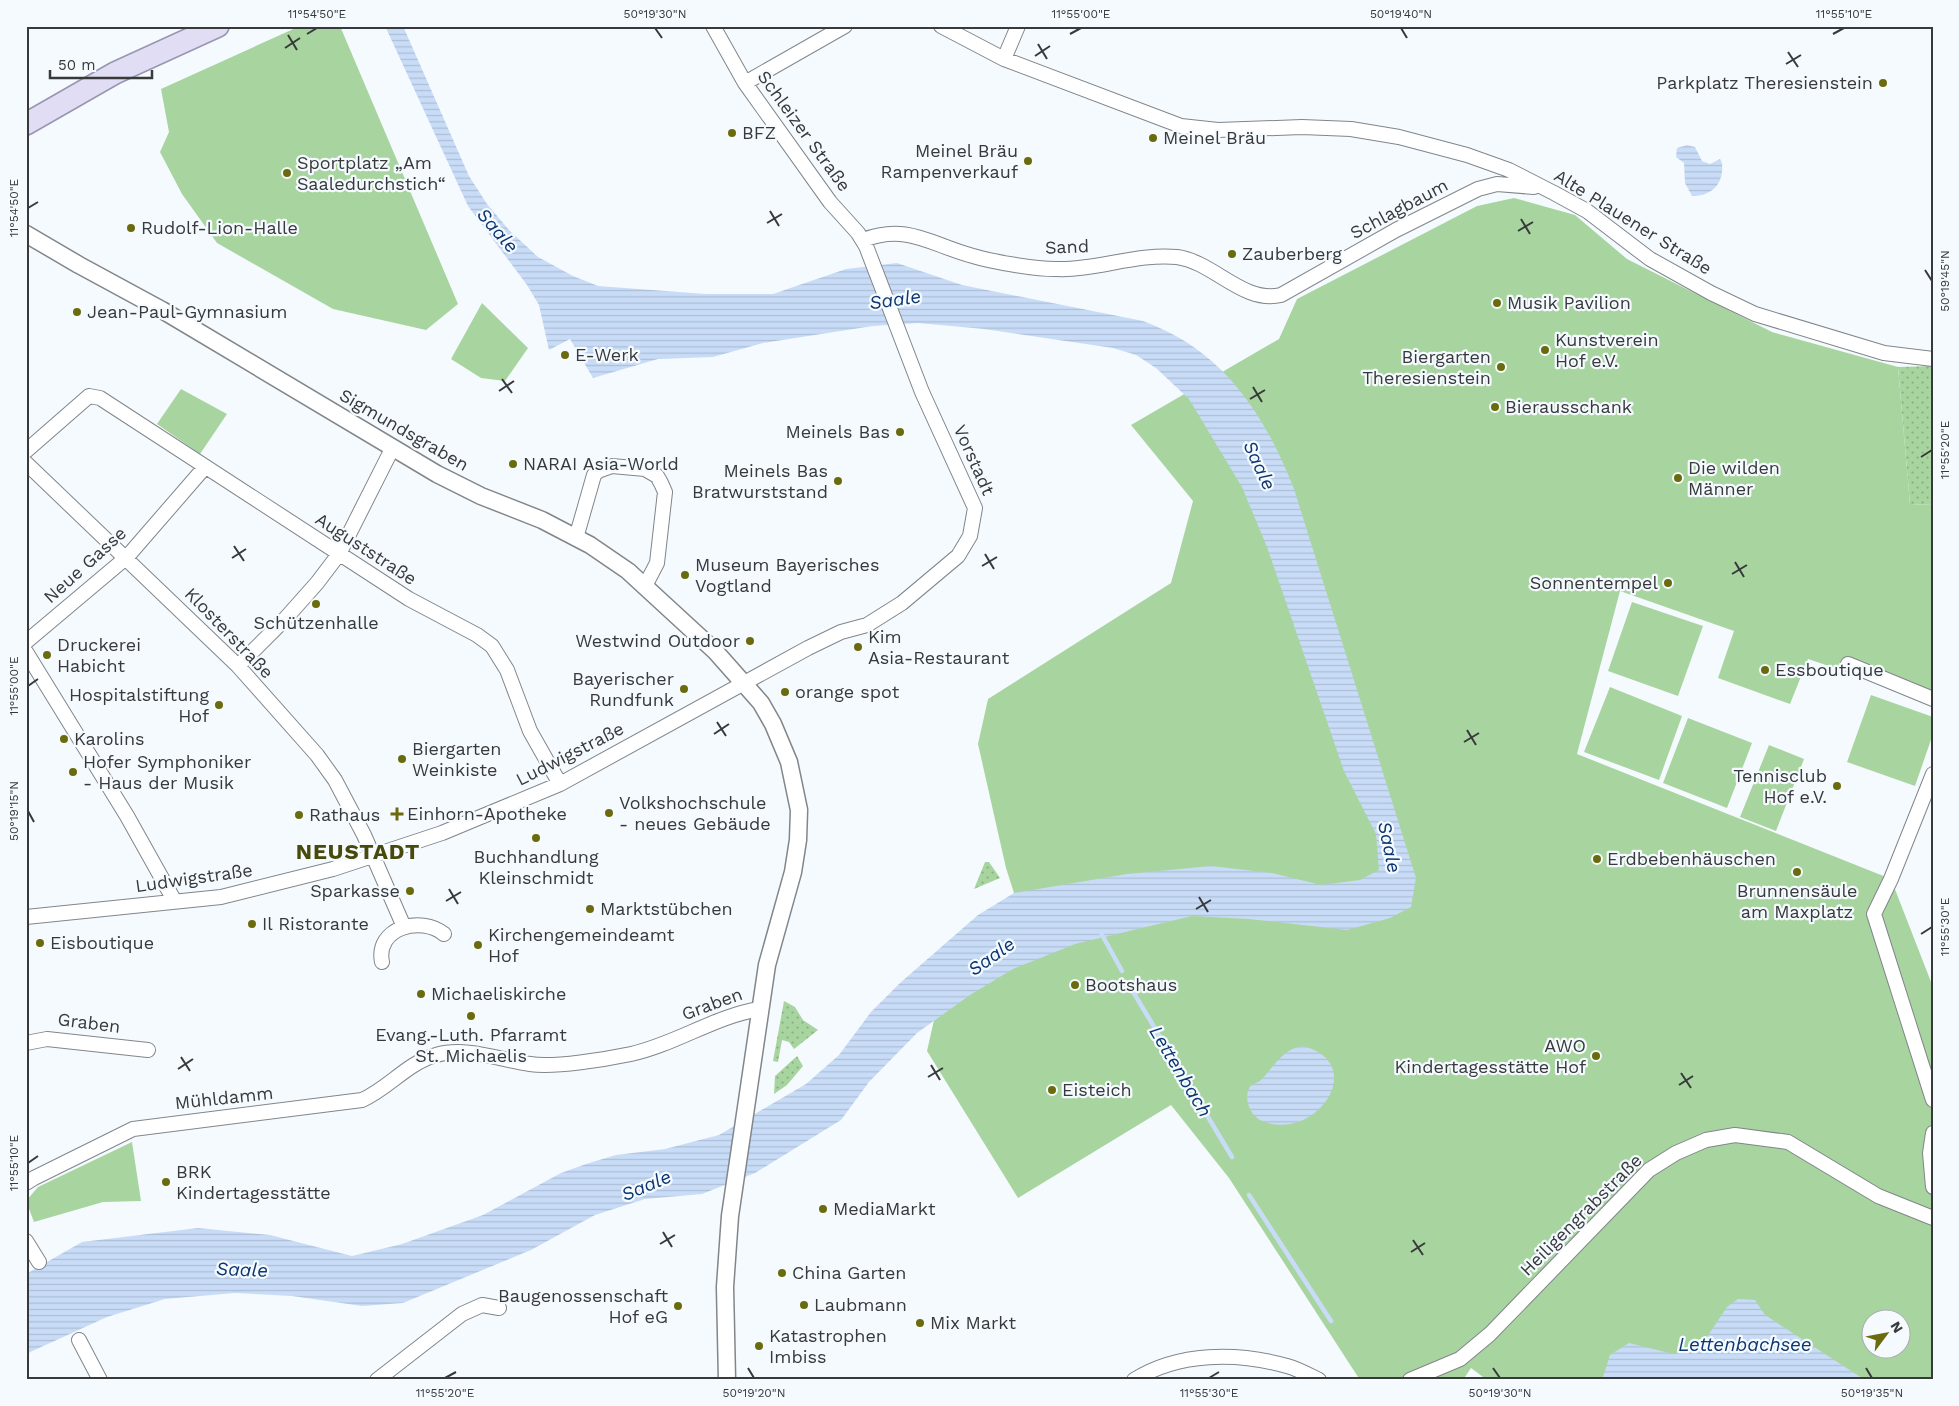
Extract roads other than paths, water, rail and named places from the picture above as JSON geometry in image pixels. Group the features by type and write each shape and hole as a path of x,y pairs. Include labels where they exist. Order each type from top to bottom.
{"main road":[{"path":"26,124 108,77 218,26"}],"street":[{"name":"Schleizer Straße","path":"713,26 745,83 830,202 863,240 869,254"},
{"path":"745,83 845,26"},
{"name":"Alte Plauener Straße","path":"940,26 1004,59 1083,91 1180,126 1218,130 1302,127 1351,129 1400,137 1467,155 1509,170 1587,211 1650,259 1711,293 1756,314 1884,353 1933,359"},
{"path":"1004,59 1018,26"},
{"name":"Schlagbaum","path":"1268,298 1281,295 1396,230 1478,189 1497,184 1526,185 1554,193"},
{"name":"Sand","path":"863,240 886,233 906,234 973,256 1056,270 1153,257 1177,258 1200,263 1240,287 1268,298"},
{"name":"Sigmundsgraben","path":"29,236 170,315 392,449 464,489 542,520 609,557 645,586 715,651 743,682"},
{"name":"Vorstadt","path":"743,682 836,634 867,625 902,604 958,556 970,536 975,508 922,392 869,254"},
{"name":"Auguststraße","path":"26,451 89,396 100,398 422,607 477,635 492,646 507,670 530,731 560,784"},
{"path":"238,666 298,604 339,554 392,449"},
{"name":"Klosterstraße","path":"26,463 127,557 238,666 316,754 335,780 373,855 404,927"},
{"path":"576,538 594,475 598,471 612,466 645,469 658,476 665,492 657,563 645,586"},
{"name":"Neue Gasse","path":"26,642 127,557 205,467"},
{"path":"26,652 127,816 174,900"},
{"path":"1848,664 1933,699"},
{"name":"Ludwigstraße","path":"26,917 229,895 333,869 442,833 560,784 743,682"},
{"name":"Graben","path":"427,1058 454,1052 510,1059 531,1064 589,1060 632,1054 657,1046 739,1012 760,1009 767,965 793,872 799,824 794,777 781,741 764,708 743,682"},
{"path":"1933,774 1891,880 1874,914 1933,1100"},
{"path":"382,962 381,950 386,940 404,927 428,924 444,934"},
{"path":"727,1380 725,1287 730,1216 760,1009"},
{"name":"Graben","path":"26,1043 47,1038 148,1050"},
{"name":"Mühldamm","path":"26,1184 34,1178 132,1129 362,1100 383,1089 412,1066 427,1058"},
{"path":"1933,1134 1930,1153 1933,1188"},
{"name":"Heiligengrabstraße","path":"1410,1380 1460,1359 1490,1334 1649,1170 1676,1153 1706,1140 1735,1135 1788,1142 1878,1196 1933,1218"},
{"path":"26,1241 39,1262"},
{"path":"377,1380 462,1314 482,1305 499,1308"},
{"path":"79,1340 100,1380"},
{"path":"1134,1380 1151,1369 1189,1358 1224,1357 1256,1359 1289,1366 1319,1380"}],"water":[{"name":"Saale","path":"385,26 403,26 469,176 487,204 509,230 538,257 573,276 598,286 706,294 773,294 846,269 897,263 962,285 1143,321 1171,333 1196,349 1218,367 1237,387 1254,410 1269,435 1294,489 1416,878 1411,907 1390,918 1347,930 1249,919 1192,916 1075,944 1013,969 970,995 917,1033 869,1082 841,1120 755,1173 702,1194 645,1199 595,1215 531,1250 403,1303 362,1306 292,1296 235,1293 165,1299 107,1317 26,1354 26,1274 82,1242 198,1228 270,1235 352,1256 402,1244 483,1215 561,1173 586,1164 616,1155 665,1149 719,1135 806,1084 839,1055 871,1012 900,983 978,915 1014,893 1127,874 1211,866 1272,873 1321,885 1360,880 1379,870 1376,834 1344,771 1267,547 1242,487 1189,399 1156,368 1136,355 1113,348 984,329 918,323 873,326 763,343 713,357 658,359 593,378 570,339 549,350 539,305 527,285 468,206"},
{"path":"1687,145 1695,147 1702,161 1710,164 1720,159 1722,163 1719,183 1705,194 1692,196 1685,183 1684,163 1676,157 1677,148"},
{"path":"1303,1046 1323,1055 1333,1069 1334,1084 1327,1099 1315,1112 1299,1122 1280,1125 1256,1118 1247,1101 1250,1087 1260,1081 1279,1059 1289,1051"},
{"name":"Lettenbachsee","path":"1738,1299 1755,1300 1765,1315 1865,1380 1602,1380 1610,1355 1629,1343 1673,1354 1699,1349 1727,1307"}],"waterway":[{"name":"Lettenbach","path":"1101,933 1122,971"},
{"name":"Lettenbach","path":"1129,985 1232,1157"},
{"name":"Lettenbach","path":"1249,1195 1331,1321"}],"place":[{"name":"Parkplatz Theresienstein","path":"1883,83"},
{"name":"BFZ","path":"732,133"},
{"name":"Meinel Bräu","path":"1153,138"},
{"name":"Meinel Bräu Rampenverkauf","path":"1028,161"},
{"name":"Sportplatz „Am Saaledurchstich“","path":"287,173"},
{"name":"Rudolf-Lion-Halle","path":"131,228"},
{"name":"Zauberberg","path":"1232,254"},
{"name":"Musik Pavilion","path":"1497,303"},
{"name":"Jean-Paul-Gymnasium","path":"77,312"},
{"name":"Kunstverein Hof e.V.","path":"1545,350"},
{"name":"E-Werk","path":"565,355"},
{"name":"Biergarten Theresienstein","path":"1501,367"},
{"name":"Bierausschank","path":"1495,407"},
{"name":"Meinels Bas","path":"900,432"},
{"name":"NARAI Asia-World","path":"513,464"},
{"name":"Die wilden Männer","path":"1678,478"},
{"name":"Meinels Bas Bratwurststand","path":"838,481"},
{"name":"Museum Bayerisches Vogtland","path":"685,575"},
{"name":"Sonnentempel","path":"1668,583"},
{"name":"Schützenhalle","path":"316,604"},
{"name":"Westwind Outdoor","path":"750,641"},
{"name":"Kim Asia-Restaurant","path":"858,647"},
{"name":"Druckerei Habicht","path":"47,655"},
{"name":"Essboutique","path":"1765,670"},
{"name":"Bayerischer Rundfunk","path":"684,689"},
{"name":"orange spot","path":"785,692"},
{"name":"Hospitalstiftung Hof","path":"219,705"},
{"name":"Karolins","path":"64,739"},
{"name":"Biergarten Weinkiste","path":"402,759"},
{"name":"Hofer Symphoniker - Haus der Musik","path":"73,772"},
{"name":"Tennisclub Hof e.V.","path":"1837,786"},
{"name":"Volkshochschule - neues Gebäude","path":"609,813"},
{"name":"Einhorn-Apotheke","path":"397,814"},
{"name":"Rathaus","path":"299,815"},
{"name":"Buchhandlung Kleinschmidt","path":"536,838"},
{"name":"Erdbebenhäuschen","path":"1597,859"},
{"name":"Brunnensäule am Maxplatz","path":"1797,872"},
{"name":"Sparkasse","path":"410,891"},
{"name":"Marktstübchen","path":"590,909"},
{"name":"Il Ristorante","path":"252,924"},
{"name":"Eisboutique","path":"40,943"},
{"name":"Kirchengemeindeamt Hof","path":"478,945"},
{"name":"Bootshaus","path":"1075,985"},
{"name":"Michaeliskirche","path":"421,994"},
{"name":"Evang.-Luth. Pfarramt St. Michaelis","path":"471,1016"},
{"name":"AWO Kindertagesstätte Hof","path":"1596,1056"},
{"name":"Eisteich","path":"1052,1090"},
{"name":"BRK Kindertagesstätte","path":"166,1182"},
{"name":"MediaMarkt","path":"823,1209"},
{"name":"China Garten","path":"782,1273"},
{"name":"Laubmann","path":"804,1305"},
{"name":"Baugenossenschaft Hof eG","path":"678,1306"},
{"name":"Mix Markt","path":"920,1323"},
{"name":"Katastrophen Imbiss","path":"759,1346"}],"district":[{"name":"NEUSTADT","path":"358,851"}]}
